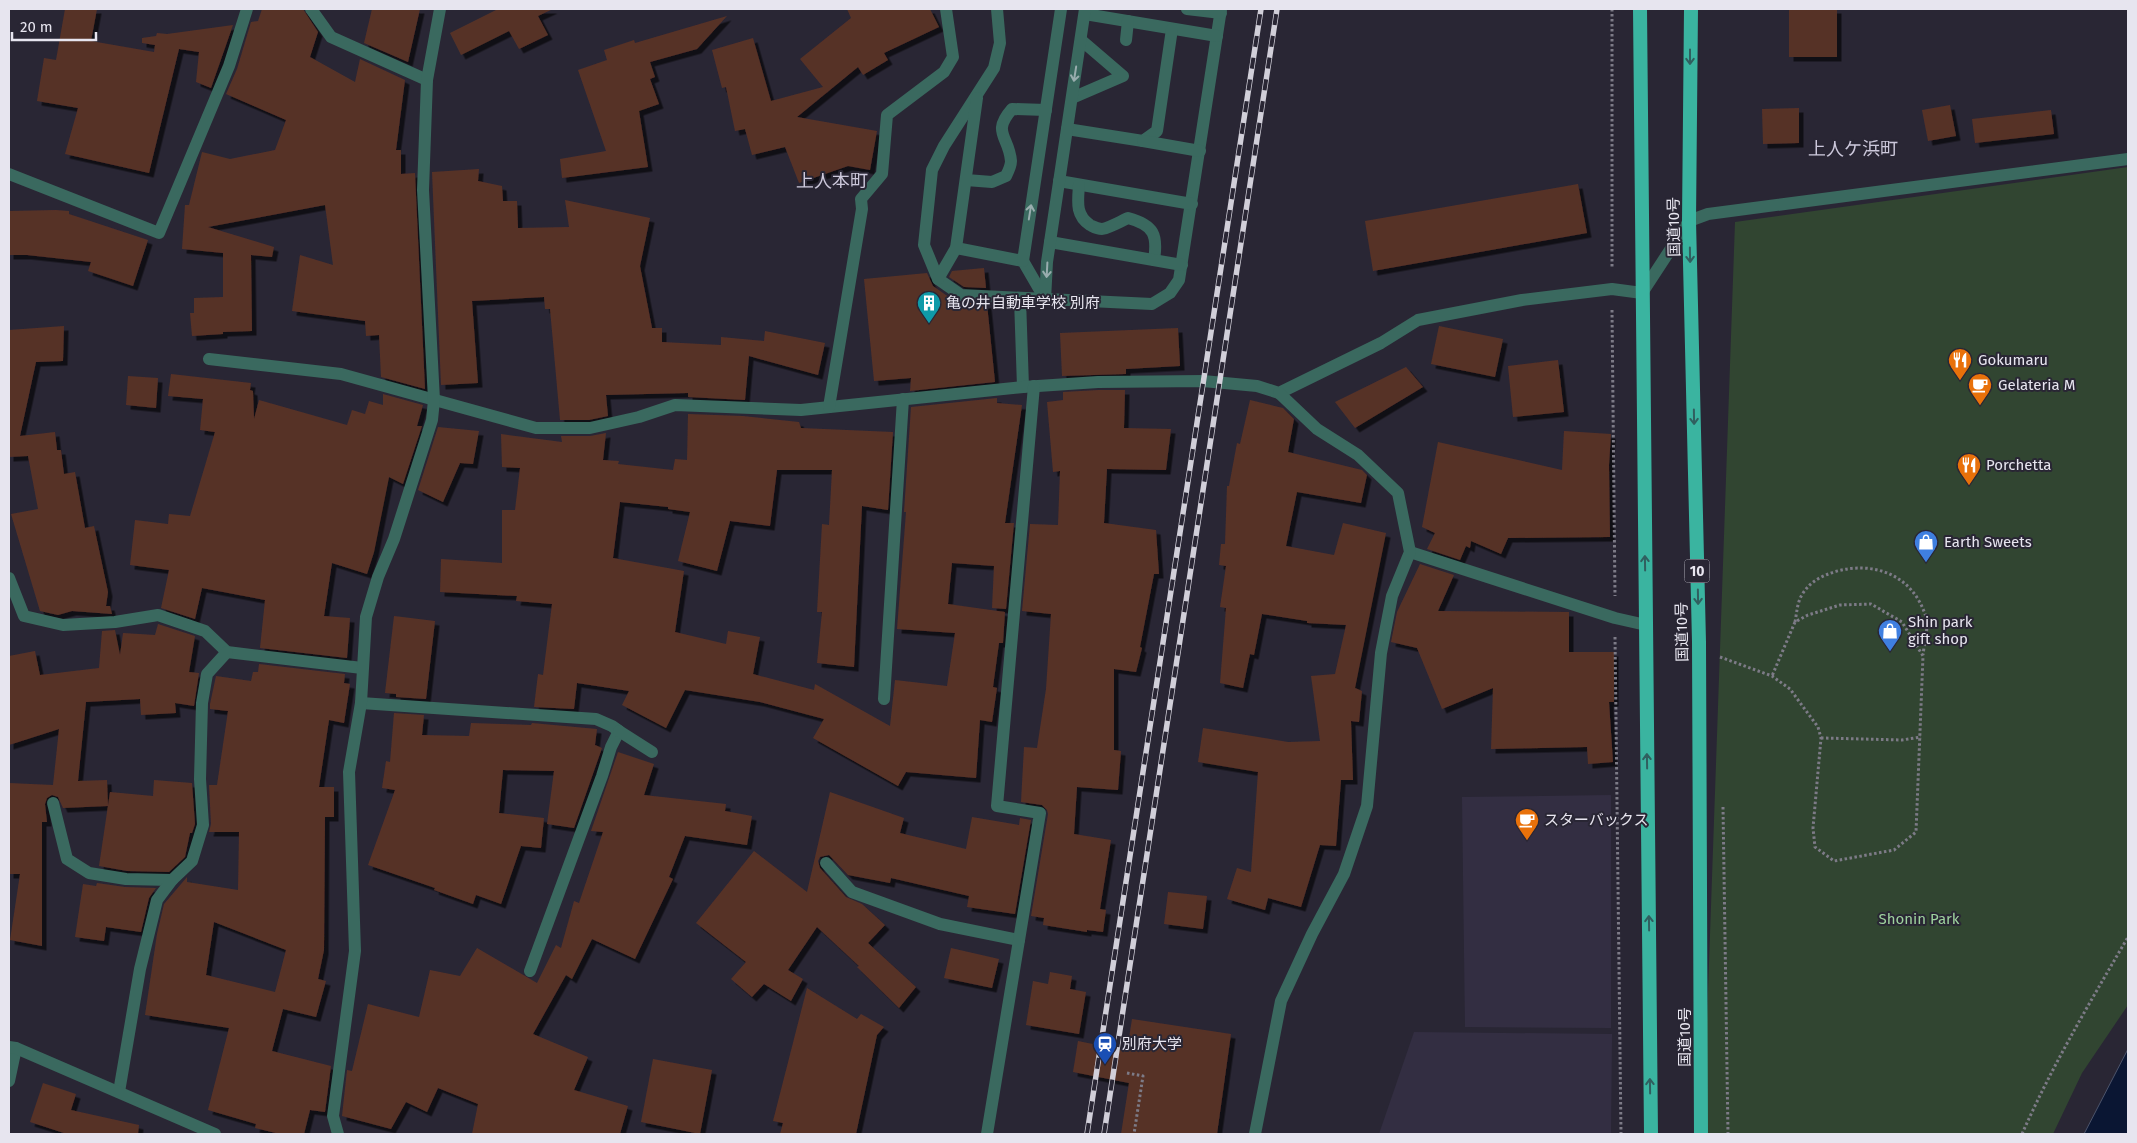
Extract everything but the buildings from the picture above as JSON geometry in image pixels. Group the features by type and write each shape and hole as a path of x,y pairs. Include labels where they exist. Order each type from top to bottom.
{"highway":[{"path":"1640,9 1651,1134"},
{"name":"国道10号","path":"1691,9 1689,221 1699,642 1702,1134"}],"street":[{"path":"9,174 159,233 171,209 229,66 247,9"},
{"path":"311,9 331,36 427,80"},
{"path":"338,1134 333,1116 355,950 349,772 361,702 366,618 378,577 394,539 430,429 434,400 423,190 427,80 440,9"},
{"path":"829,407 862,208 861,199 882,174 887,115 944,72 953,57 946,9"},
{"path":"997,9 1000,43 994,68 944,146 932,170 924,245 938,279 961,295 1152,304 1170,293 1179,280 1221,11 1187,9"},
{"path":"1053,9 1059,22"},
{"path":"1045,300 1023,261 1061,9"},
{"path":"1045,300 1050,242 1085,11 1128,21 1217,36"},
{"path":"1126,40 1128,21"},
{"path":"1143,141 1157,131 1172,29"},
{"path":"1072,98 1123,76 1081,40"},
{"path":"938,279 956,248 978,93"},
{"path":"966,180 992,182 1006,176 1011,163 1002,133 1002,120 1012,109 1046,110"},
{"path":"1067,129 1200,150"},
{"path":"1279,393 1381,343 1418,320 1522,300 1612,289 1642,293 1689,221 1708,214 2128,159"},
{"path":"1059,182 1192,204"},
{"path":"1079,185 1077,205 1081,216 1098,229 1109,227 1128,218 1140,221 1153,232 1156,245 1154,260"},
{"path":"1050,242 1182,265"},
{"path":"956,248 1023,261"},
{"path":"987,1134 1040,813 997,806 1028,387 1020,299"},
{"path":"209,359 341,374 536,428 590,428 639,417 675,405 801,410 1028,387 1098,382 1203,381 1257,386 1279,393 1317,429 1358,455 1398,493 1410,552 1392,596 1381,653 1367,806 1344,874 1312,934 1281,1001 1255,1134"},
{"path":"884,699 903,399"},
{"path":"1410,552 1615,618 1646,625"},
{"path":"9,578 24,616 63,625 115,622 158,615 205,632 227,652 362,668"},
{"path":"119,1092 140,969 157,900 172,880 192,862 203,825 200,779 202,703 207,674 227,652"},
{"path":"361,702 596,720 612,726 652,752"},
{"path":"530,971 602,776 611,746 619,731"},
{"path":"53,803 67,859 89,873 126,879 172,880"},
{"path":"826,863 852,892 940,924 1019,940"},
{"path":"9,1081 12,1048 215,1134"}],"path":[{"path":"1612,9 1612,289 1621,1134"},
{"path":"1699,642 1720,656 1772,676 1790,688 1818,727 1820,738 1813,828 1815,848 1834,861 1894,850 1916,832 1923,656 1927,619 1916,596 1896,577 1875,568 1849,568 1819,577 1804,592 1798,604 1795,622 1772,676"},
{"path":"1795,622 1808,614 1840,605 1871,604 1902,622 1923,656"},
{"path":"1820,738 1902,740 1921,737"},
{"path":"2022,1134 2035,1104 2128,938"},
{"path":"1127,1073 1143,1076 1134,1134"}],"shaded area":[{"path":"1611,795 1611,1028 1465,1027 1462,797"},
{"path":"1414,1032 1612,1034 1611,1134 1379,1134"}],"green space":[{"name":"Shonin Park","path":"2128,167 2128,1005 2082,1073 2053,1134 1703,1134 1735,222"}],"water":[{"path":"2128,1049 2128,1134 2084,1134"}],"railway":[{"path":"1087,1134 1261,9"},
{"path":"1104,1134 1277,9"}],"place":[{"name":"亀の井自動車学校 別府","path":"929,324"},
{"name":"Gokumaru","path":"1960,381"},
{"name":"Gelateria M","path":"1980,406"},
{"name":"Porchetta","path":"1969,486"},
{"name":"Earth Sweets","path":"1926,563"},
{"name":"Shin park gift shop","path":"1890,652"},
{"name":"スターバックス","path":"1527,841"},
{"name":"別府大学","path":"1105,1065"}],"district":[{"name":"上人ケ浜町","path":"1853,149"},
{"name":"上人本町","path":"832,181"}]}
